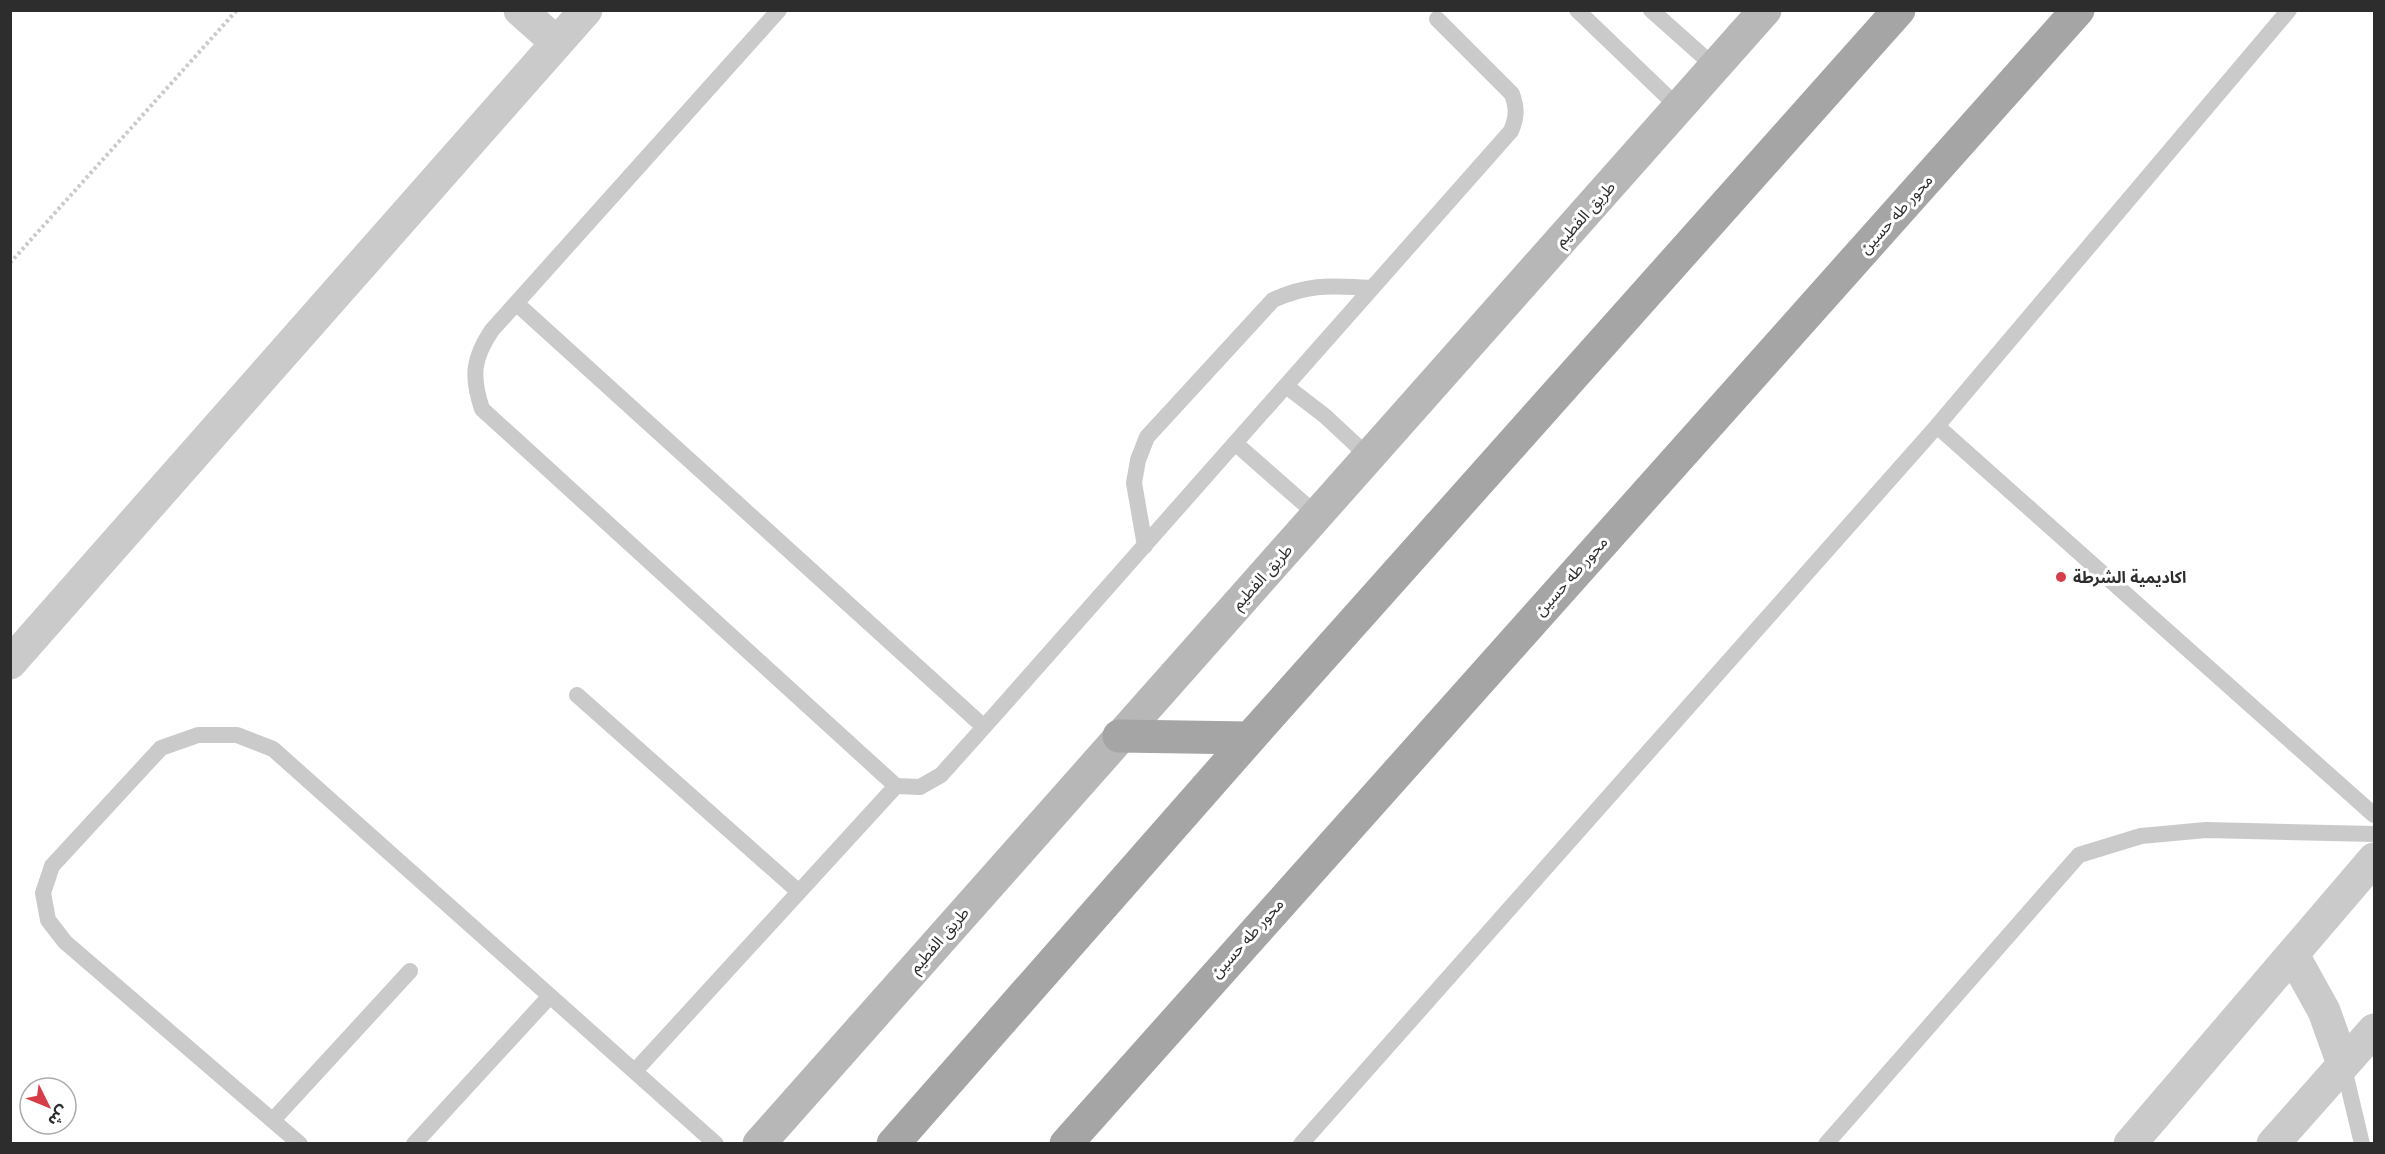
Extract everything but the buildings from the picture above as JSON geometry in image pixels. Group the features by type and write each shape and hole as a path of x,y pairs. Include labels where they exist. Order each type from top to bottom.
{"main road":[{"path":"893,1143 1899,10"},
{"name":"محور طه حسين","path":"1066,1143 2078,10"},
{"path":"1119,736 1251,738"}],"street":[{"path":"520,10 557,43"},
{"path":"10,663 586,10"},
{"name":"طريق الفطيم","path":"759,1143 1765,10"},
{"path":"2130,1143 2374,859"},
{"path":"2293,955 2324,1011 2343,1064"},
{"path":"2273,1143 2374,1030"}],"lane":[{"path":"779,10 492,330 481,347 475,368 475,389 482,408 896,786 920,787 941,775 1510,131 1516,119 1516,107 1512,94 1437,19"},
{"path":"1577,10 1679,108"},
{"path":"1651,10 1714,67"},
{"path":"1301,1143 1936,426 2289,10"},
{"path":"1144,546 1134,483 1138,460 1147,437 1272,300 1295,290 1316,285 1372,288"},
{"path":"516,303 984,727"},
{"path":"1286,386 1325,416 1369,457"},
{"path":"1936,426 2374,815"},
{"path":"1235,443 1317,514"},
{"path":"577,694 799,892"},
{"path":"300,1143 65,942 48,920 43,893 52,866 161,748 198,735 237,735 273,749 716,1143"},
{"path":"635,1071 896,786"},
{"path":"1826,1143 2079,855 2141,836 2206,830 2374,834"},
{"path":"273,1120 410,971"},
{"path":"414,1143 550,996"},
{"path":"2343,1064 2362,1143"}],"path":[{"path":"10,263 237,10"}],"place":[{"name":"اكاديمية الشرطة","path":"2061,577"}]}
